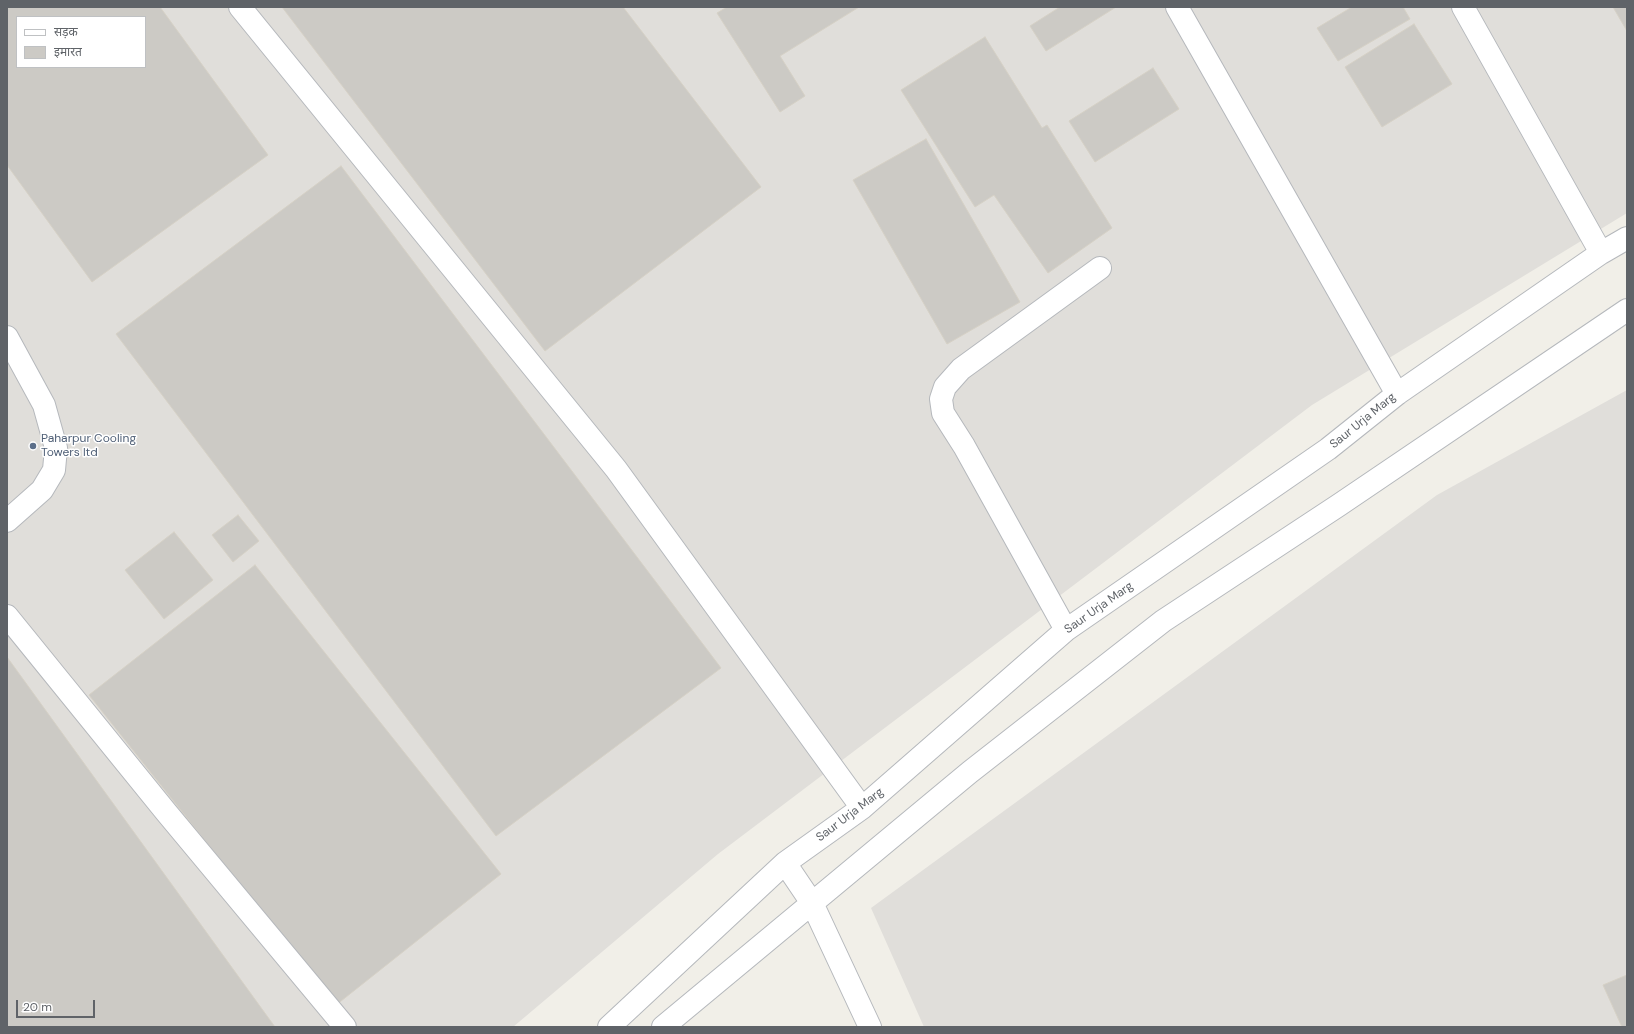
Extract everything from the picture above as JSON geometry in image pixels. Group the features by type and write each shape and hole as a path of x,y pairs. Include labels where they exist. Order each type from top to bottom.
{"street":[{"path":"240,7 616,469 862,808"},
{"path":"1177,7 1397,394"},
{"path":"1463,7 1601,253"},
{"name":"Saur Urja Marg","path":"609,1027 785,863 862,808 1066,630 1328,449 1397,394 1601,253 1627,238"},
{"path":"1066,630 964,446 943,413 941,399 944,387 961,369 1100,268"},
{"path":"663,1027 970,772 1163,621 1339,505 1627,310"},
{"path":"7,337 44,405 56,448 54,470 42,490 7,521"},
{"path":"7,616 166,812 345,1027"},
{"path":"785,863 812,903 870,1027"}],"shaded area":[{"path":"7,7 1627,7 1627,213 1312,405 718,854 513,1027 7,1027"},
{"path":"1627,390 1627,1027 924,1027 871,908 1437,495"}],"building":[{"path":"7,7 160,7 268,155 92,282 7,165"},
{"path":"282,7 623,7 761,187 545,351"},
{"path":"727,7 859,7 780,56 805,96 780,112 717,13"},
{"path":"1060,7 1116,7 1046,51 1030,26"},
{"path":"1352,7 1403,7 1410,19 1338,61 1317,28"},
{"path":"1613,7 1627,7 1627,31"},
{"path":"1414,24 1452,84 1382,127 1345,67"},
{"path":"985,37 1042,128 1047,125 1112,228 1048,273 994,195 975,207 901,90"},
{"path":"1153,68 1179,109 1095,162 1069,121"},
{"path":"926,139 1020,302 947,344 853,180"},
{"path":"341,166 721,668 496,836 116,334"},
{"path":"238,515 259,541 233,562 212,535"},
{"path":"174,532 213,580 164,619 125,570"},
{"path":"255,565 501,874 336,1005 89,695"},
{"path":"7,657 275,1027 7,1027"},
{"path":"1627,975 1627,1027 1622,1027 1603,985"}],"place":[{"name":"Paharpur Cooling Towers ltd","path":"33,446"}]}
